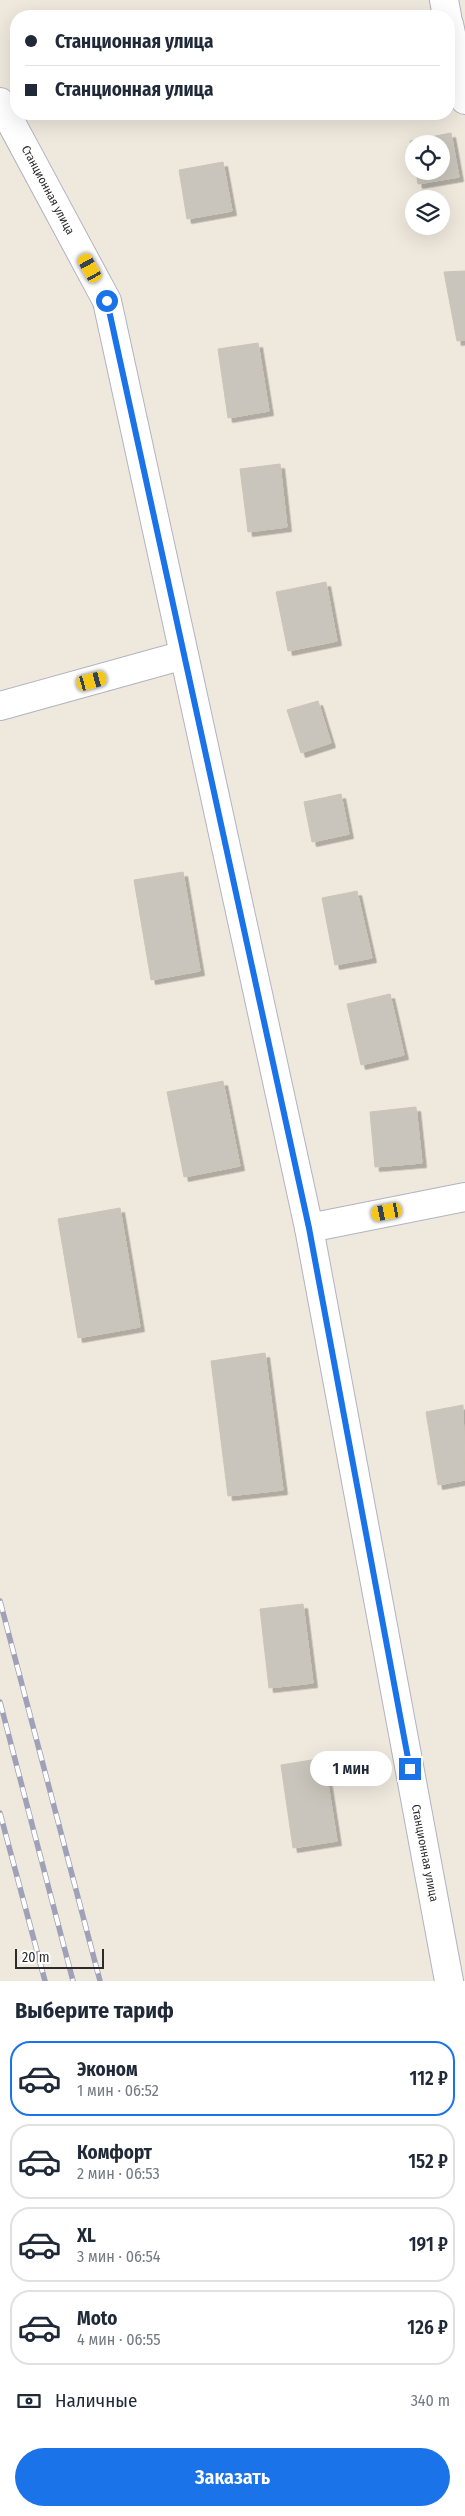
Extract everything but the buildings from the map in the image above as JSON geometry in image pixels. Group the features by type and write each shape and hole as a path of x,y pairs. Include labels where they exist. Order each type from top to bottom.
{"street":[{"path":"455,52 465,100"},
{"name":"Станционная улица","path":"0,102 107,301 309,1228 449,1981"},
{"path":"0,706 184,655"},
{"path":"309,1228 465,1197"}],"railway":[{"path":"0,1601 100,1981"},
{"path":"0,1702 73,1981"},
{"path":"0,1813 45,1981"}],"route":[{"path":"107,301 309,1228 410,1769"}]}
